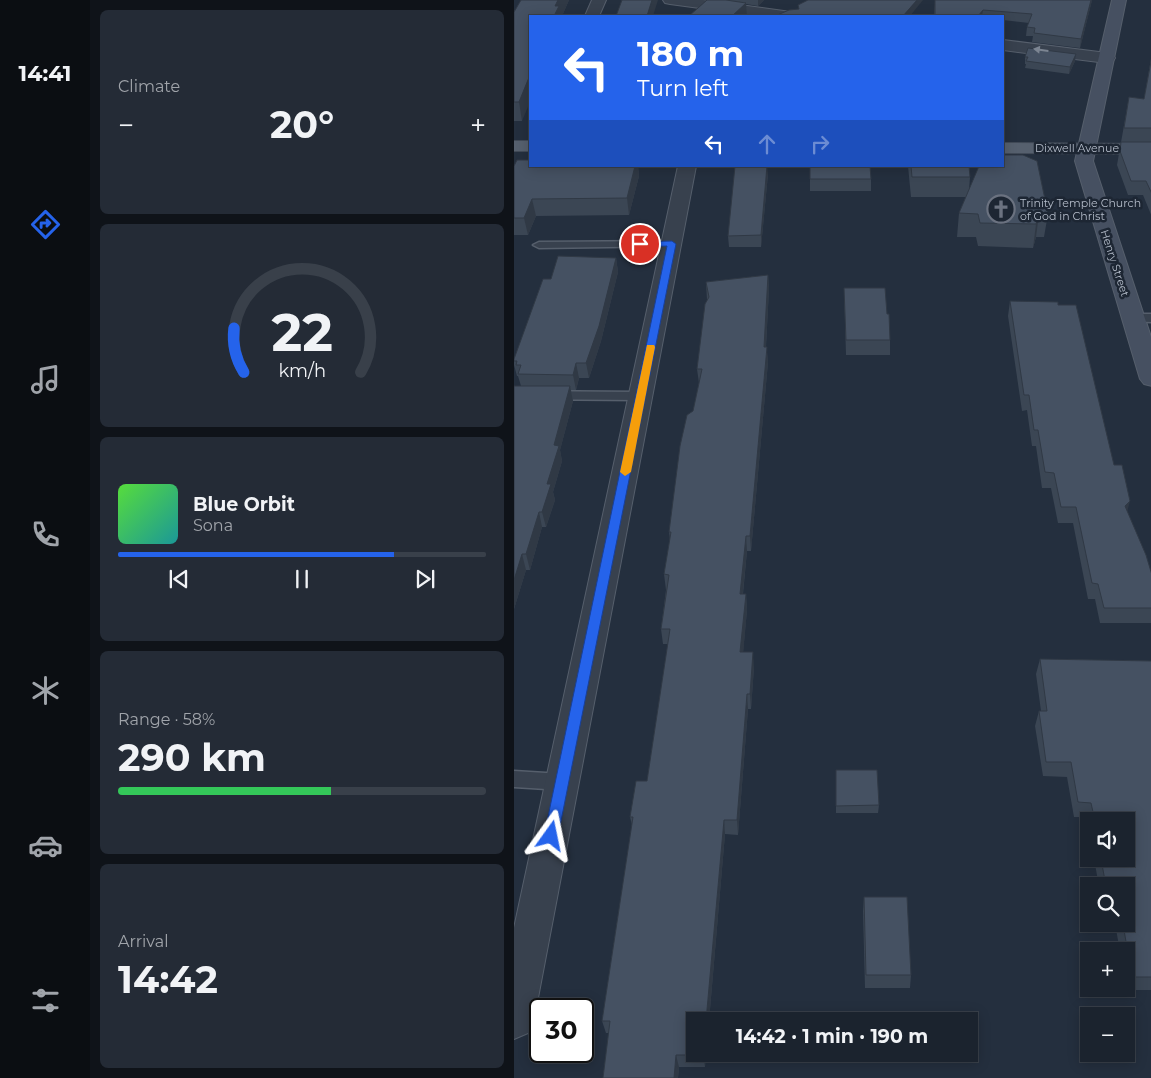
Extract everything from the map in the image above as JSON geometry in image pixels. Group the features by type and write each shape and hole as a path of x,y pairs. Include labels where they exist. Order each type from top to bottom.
{"main road":[{"path":"514,146 529,146"},
{"name":"Dixwell Avenue","path":"1004,148 1151,149"}],"street":[{"path":"592,15 599,0"},
{"path":"670,0 783,15"},
{"name":"Henry Street","path":"1119,0 1084,161 1086,171 1142,318 1151,379"},
{"path":"1004,44 1106,58"},
{"path":"514,1019 687,167"}],"lane":[{"path":"539,245 672,244"},
{"path":"514,395 640,396"},
{"path":"514,780 562,782"}],"building":[{"path":"521,0 558,0 555,6 559,6 554,15 529,15 529,77 519,102 514,102 514,12"},
{"path":"622,0 652,0 647,15 616,15"},
{"path":"707,0 746,3 733,15 690,15"},
{"path":"808,0 917,0 904,15 777,15 789,10 799,9 798,5"},
{"path":"935,0 1091,0 1081,39 1034,33 1035,28 1027,27 1032,14 983,10 979,15 935,15"},
{"path":"1028,48 1076,54 1070,67 1026,61 1028,57 1025,57"},
{"path":"1152,56 1152,128 1124,128 1129,97 1144,99"},
{"path":"1121,142 1152,142 1152,194 1146,181 1131,181 1120,151"},
{"path":"1004,155 1023,155 1037,161 1048,214 1039,214 1036,224 980,223 978,214 959,213 979,167 1004,167"},
{"path":"517,160 529,160 529,167 635,167 627,198 532,199 524,218 514,218 514,166"},
{"path":"735,167 767,167 761,235 728,236"},
{"path":"810,167 870,167 871,179 810,179"},
{"path":"911,167 969,167 970,177 912,177"},
{"path":"558,256 616,258 599,326 586,363 576,363 573,375 518,374 521,365 516,365 517,361 514,361 514,359 543,279 551,279"},
{"path":"768,275 764,347 767,347 750,536 746,536 740,594 746,594 740,652 753,652 750,694 747,694 737,820 724,820 707,1012 686,1012 686,1055 676,1055 674,1078 603,1078 610,1021 602,1021 633,817 630,817 636,781 647,781 670,629 661,629 669,575 664,574 671,532 669,532 680,446 687,415 693,411 702,369 697,369 705,304 709,297 706,282"},
{"path":"844,288 885,288 890,340 846,340"},
{"path":"1010,301 1058,302 1058,305 1076,305 1114,465 1122,465 1130,501 1125,506 1146,555 1152,575 1152,608 1104,608 1098,584 1092,583 1076,507 1061,507 1054,473 1045,472 1038,430 1034,430 1029,395 1024,395"},
{"path":"514,386 570,386 554,445 559,446 547,484 551,484 542,512 539,512 526,554 522,554 514,580"},
{"path":"1040,659 1152,661 1152,977 1135,977 1135,942 1126,942 1124,932 1135,932 1135,877 1104,877 1102,867 1135,867 1135,812 1093,812 1091,803 1078,802 1071,762 1046,762 1039,711 1047,711"},
{"path":"836,770 877,770 879,805 836,806"},
{"path":"864,897 907,897 911,975 866,975"}],"slow traffic":[{"path":"625,472 650,347"}],"place":[{"name":"Trinity Temple Church of God in Christ","path":"1001,209"}],"route":[{"path":"551,836 672,244 640,244"}]}
